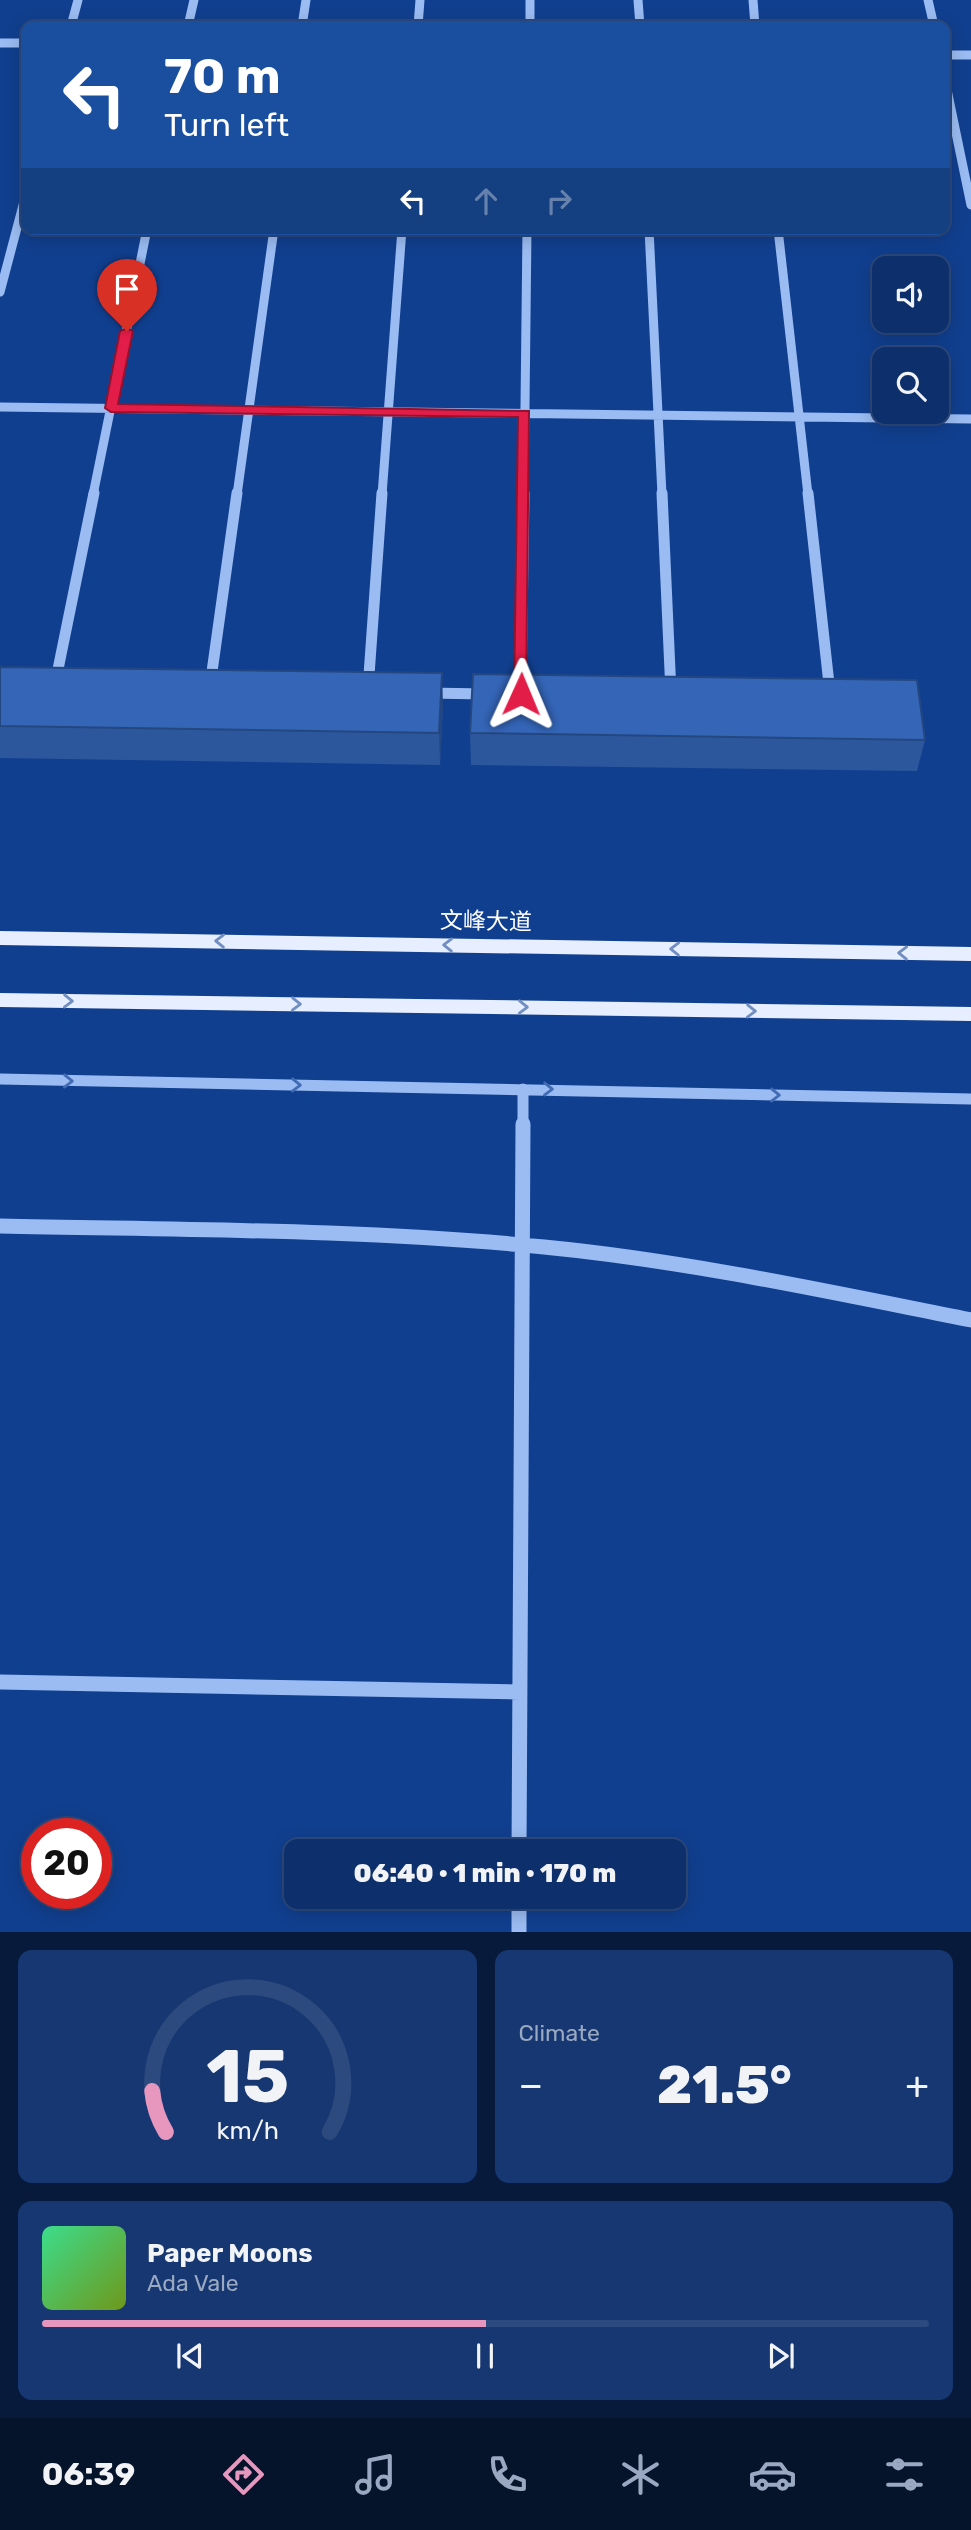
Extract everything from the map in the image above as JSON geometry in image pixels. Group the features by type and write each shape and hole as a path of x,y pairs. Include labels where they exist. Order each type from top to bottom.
{"main road":[{"name":"文峰大道","path":"0,938 971,954"},
{"path":"0,1000 971,1014"}],"street":[{"path":"72,21 78,0"},
{"path":"189,21 194,0"},
{"path":"303,21 306,0"},
{"path":"418,21 420,0"},
{"path":"530,0 530,21"},
{"path":"638,0 639,21"},
{"path":"752,0 754,21"},
{"path":"928,0 933,21"},
{"path":"0,43 21,43"},
{"path":"950,55 971,55"},
{"path":"950,104 971,205"},
{"path":"0,292 21,213"},
{"path":"54,688 146,235"},
{"path":"209,690 273,235"},
{"path":"367,692 402,235"},
{"path":"521,694 527,235"},
{"path":"649,235 671,697"},
{"path":"779,235 831,699 817,699"},
{"path":"0,407 971,419"},
{"path":"41,687 67,688"},
{"path":"197,690 223,690"},
{"path":"354,692 381,693"},
{"path":"409,693 493,694"},
{"path":"507,694 535,695"},
{"path":"658,696 685,697"},
{"path":"0,1080 971,1099"},
{"path":"519,1839 523,1089"},
{"path":"0,1226 363,1234 523,1246 749,1277 971,1320"},
{"path":"0,1682 520,1692"},
{"path":"519,1909 519,1931"}],"building":[{"path":"0,667 442,673 439,733 0,726"},
{"path":"473,674 917,680 925,740 470,733"}],"route":[{"path":"127,331 111,408 525,414 521,694"}]}
